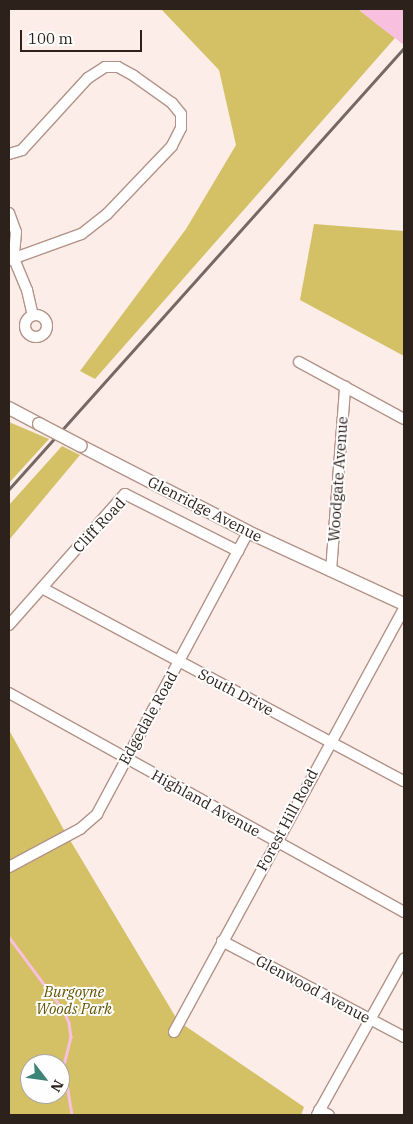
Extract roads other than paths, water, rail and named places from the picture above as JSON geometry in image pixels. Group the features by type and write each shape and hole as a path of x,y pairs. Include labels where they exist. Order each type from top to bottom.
{"main road":[{"name":"Glenridge Avenue","path":"9,408 248,532 331,572 404,604"}],"street":[{"path":"9,154 22,150 88,78 105,67 118,67 134,76 172,103 181,114 181,128 172,146 108,214 81,234 12,259"},
{"path":"9,213 16,232 12,259"},
{"path":"9,247 33,315"},
{"path":"299,362 404,419"},
{"name":"Woodgate Avenue","path":"331,572 345,387"},
{"name":"Cliff Road","path":"9,625 126,494 238,551"},
{"name":"Edgedale Road","path":"9,867 80,829 97,814 248,532"},
{"name":"South Drive","path":"42,588 404,781"},
{"name":"Forest Hill Road","path":"174,1032 330,741 404,609"},
{"name":"Highland Avenue","path":"9,693 404,912"},
{"name":"Glenwood Avenue","path":"222,941 404,1037"},
{"path":"322,1114 370,1019 404,959"}],"waterway":[{"path":"9,937 64,1011 69,1023 71,1037 64,1066 72,1115"}],"railway":[{"path":"9,489 404,48"}],"park label":[{"name":"Burgoyne Woods Park","path":"74,1000"}]}
